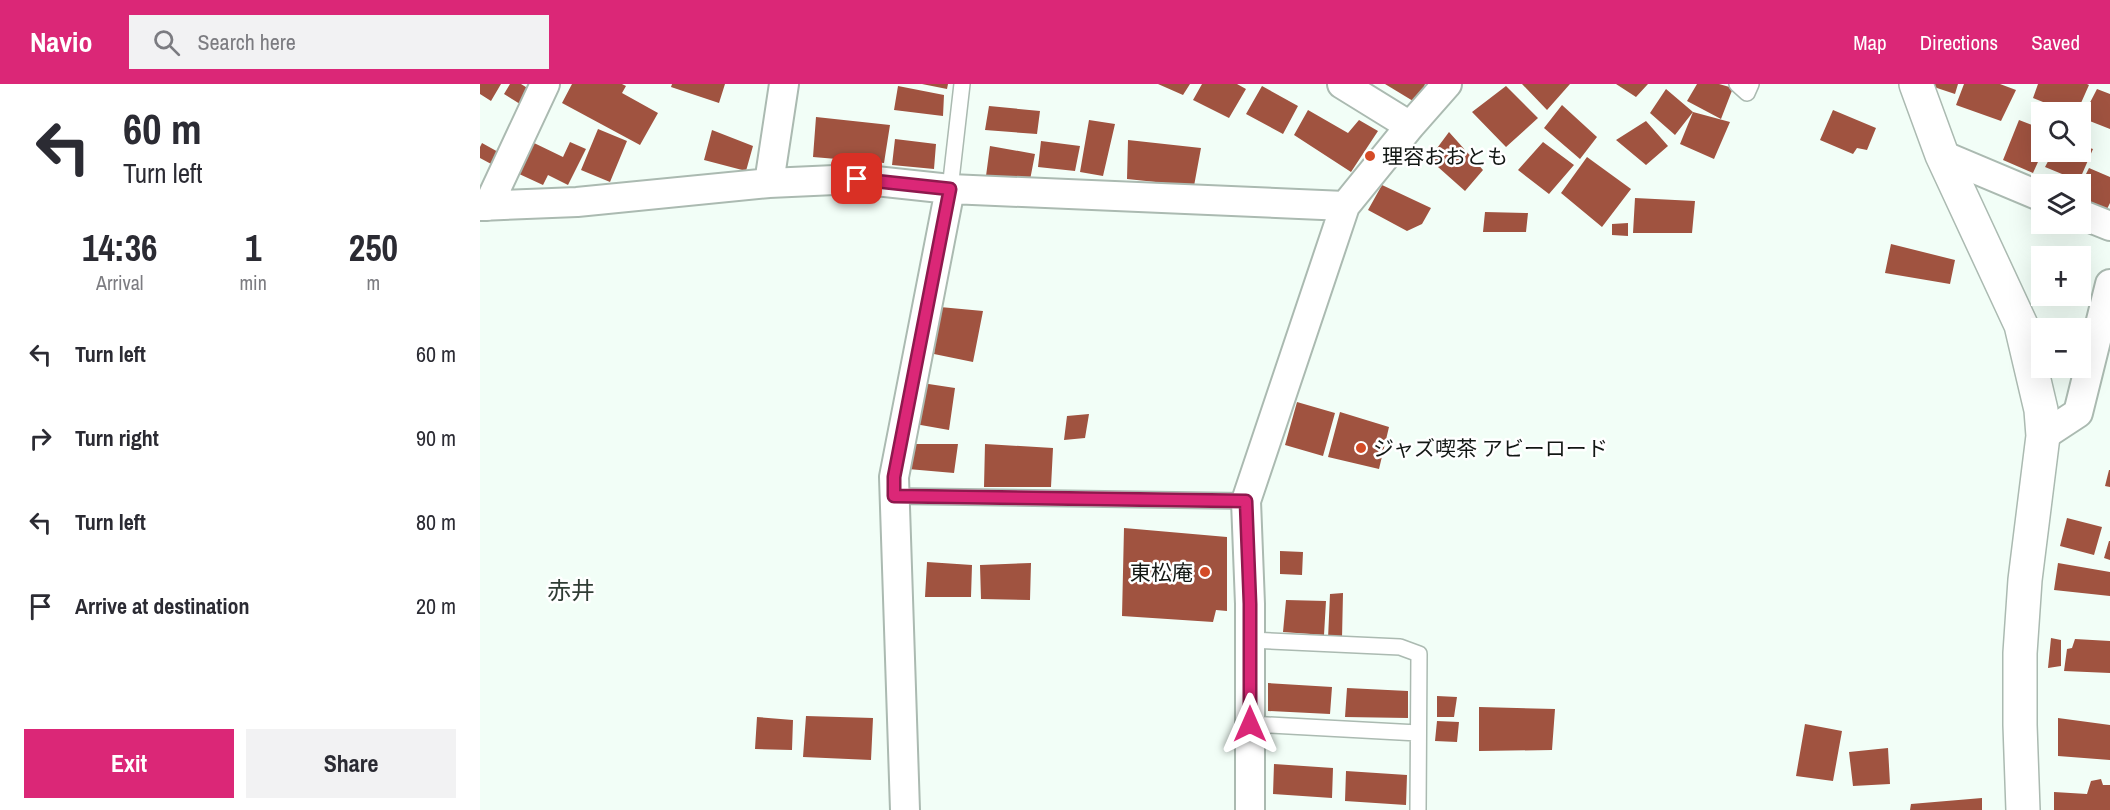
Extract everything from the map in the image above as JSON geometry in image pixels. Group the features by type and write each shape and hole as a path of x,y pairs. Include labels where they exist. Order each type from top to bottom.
{"street":[{"path":"545,84 484,206 577,202 769,183 857,179 950,189 1346,206"},
{"path":"769,183 784,84"},
{"path":"1342,84 1410,126"},
{"path":"1250,810 1250,640 1246,501 1346,206 1447,84"},
{"path":"1916,84 1942,155 2021,325 2041,410 2043,436 2025,580 2020,653 2019,725 2023,810"},
{"path":"1942,155 2031,192"},
{"path":"905,810 894,477 950,189"},
{"path":"2091,218 2110,226"},
{"path":"2043,436 2078,413 2110,284"}],"lane":[{"path":"950,189 962,84"},
{"path":"1737,84 1747,93 1751,84"},
{"path":"894,496 1246,501"},
{"path":"1250,640 1400,647 1419,654 1418,810"},
{"path":"1250,724 1418,732"}],"building":[{"path":"480,84 501,84 491,101 480,94"},
{"path":"510,84 521,84 529,89 520,104 504,94"},
{"path":"572,84 622,84 626,86 622,93 658,113 640,145 562,103"},
{"path":"672,84 725,84 719,103 671,87"},
{"path":"922,84 948,84 947,89"},
{"path":"1158,84 1190,84 1183,95"},
{"path":"1202,84 1237,84 1246,89 1229,118 1193,100"},
{"path":"1385,84 1425,84 1418,104"},
{"path":"1522,84 1570,84 1547,110"},
{"path":"1616,84 1648,84 1636,97"},
{"path":"1697,84 1719,84 1733,88 1721,119 1687,101"},
{"path":"1925,84 1958,84 1955,94"},
{"path":"1964,84 2000,84 2016,90 2001,121 1956,105"},
{"path":"2038,84 2089,85 2081,102 2043,102 2033,98"},
{"path":"898,86 944,95 943,116 894,110"},
{"path":"1262,86 1298,106 1283,134 1246,114"},
{"path":"1506,86 1538,118 1506,147 1472,112"},
{"path":"1666,89 1693,112 1675,135 1650,113"},
{"path":"2097,89 2110,94 2110,129 2091,122 2090,102"},
{"path":"1562,105 1597,137 1580,159 1544,128"},
{"path":"989,106 1040,111 1037,134 985,130"},
{"path":"1308,110 1348,133 1359,120 1378,131 1351,172 1294,135"},
{"path":"1833,110 1876,128 1867,150 1857,148 1853,154 1820,140"},
{"path":"1693,112 1730,122 1714,159 1680,144"},
{"path":"816,117 890,125 884,163 813,157"},
{"path":"1089,120 1115,124 1103,176 1080,172"},
{"path":"2019,120 2031,125 2031,162 2038,162 2033,173 2003,160"},
{"path":"1646,121 1668,146 1646,165 1616,140"},
{"path":"598,129 627,141 610,182 581,170"},
{"path":"712,130 753,146 746,171 704,160"},
{"path":"1449,132 1483,170 1465,191 1429,159"},
{"path":"895,139 936,144 934,169 892,165"},
{"path":"1128,140 1201,148 1194,186 1127,179"},
{"path":"1041,141 1080,146 1075,171 1038,167"},
{"path":"532,142 563,157 570,142 586,149 568,185 548,175 543,185 517,173"},
{"path":"1543,142 1574,165 1549,194 1518,170"},
{"path":"482,143 500,153 493,165 480,158"},
{"path":"990,146 1035,154 1030,180 986,176"},
{"path":"1587,157 1631,189 1602,227 1561,193"},
{"path":"2048,162 2087,162 2082,174 2062,174 2045,167"},
{"path":"2089,168 2110,177 2110,203 2107,209 2091,203 2091,174 2086,174"},
{"path":"1382,185 1431,208 1422,224 1407,231 1368,210"},
{"path":"1635,198 1695,201 1692,233 1633,233"},
{"path":"1485,212 1528,213 1526,232 1483,232"},
{"path":"1628,223 1628,236 1612,235 1612,224"},
{"path":"1891,244 1955,260 1950,284 1885,273"},
{"path":"940,307 983,311 973,362 934,354"},
{"path":"922,383 955,388 949,430 915,424"},
{"path":"1297,402 1335,413 1323,456 1285,445"},
{"path":"1340,412 1389,427 1379,469 1328,457"},
{"path":"1089,414 1085,438 1064,440 1067,416"},
{"path":"911,444 958,444 954,473 908,469"},
{"path":"985,444 1053,448 1051,487 984,487"},
{"path":"2110,470 2110,487 2105,486"},
{"path":"2067,518 2102,527 2094,555 2060,546"},
{"path":"1124,528 1227,537 1227,611 1216,610 1213,622 1122,616"},
{"path":"2110,541 2110,560 2104,558"},
{"path":"1280,551 1303,552 1302,575 1280,574"},
{"path":"927,562 972,565 971,597 925,597"},
{"path":"1031,563 1030,600 981,599 980,565"},
{"path":"2058,563 2110,572 2110,596 2054,590"},
{"path":"1343,593 1342,638 1328,639 1330,594"},
{"path":"1286,600 1326,601 1324,635 1283,632"},
{"path":"2051,638 2061,640 2061,666 2048,668"},
{"path":"2075,639 2110,641 2110,673 2064,671 2067,649 2072,648"},
{"path":"1268,683 1332,687 1330,714 1268,711"},
{"path":"1347,688 1408,691 1408,718 1345,717"},
{"path":"1437,696 1457,697 1454,717 1437,717"},
{"path":"1479,707 1555,709 1552,750 1479,751"},
{"path":"806,716 873,718 871,760 803,757"},
{"path":"757,717 793,720 792,750 755,749"},
{"path":"2058,718 2110,725 2110,760 2058,756"},
{"path":"1437,721 1459,722 1457,742 1435,741"},
{"path":"1805,724 1842,731 1833,781 1796,776"},
{"path":"1888,748 1890,784 1853,786 1849,752"},
{"path":"1274,764 1333,768 1332,798 1273,794"},
{"path":"1346,771 1407,775 1406,805 1345,801"},
{"path":"2101,779 2103,785 2110,785 2110,810 2054,810 2054,792 2087,794 2091,781"},
{"path":"1982,798 1982,810 1910,810 1911,804"}],"place":[{"name":"理容おおとも","path":"1370,156"},
{"name":"ジャズ喫茶 アビーロード","path":"1361,448"},
{"name":"東松庵","path":"1205,572"}],"district":[{"name":"赤井","path":"571,590"}],"route":[{"path":"857,179 950,189 894,477 894,496 1246,501 1250,604 1250,724"}]}
